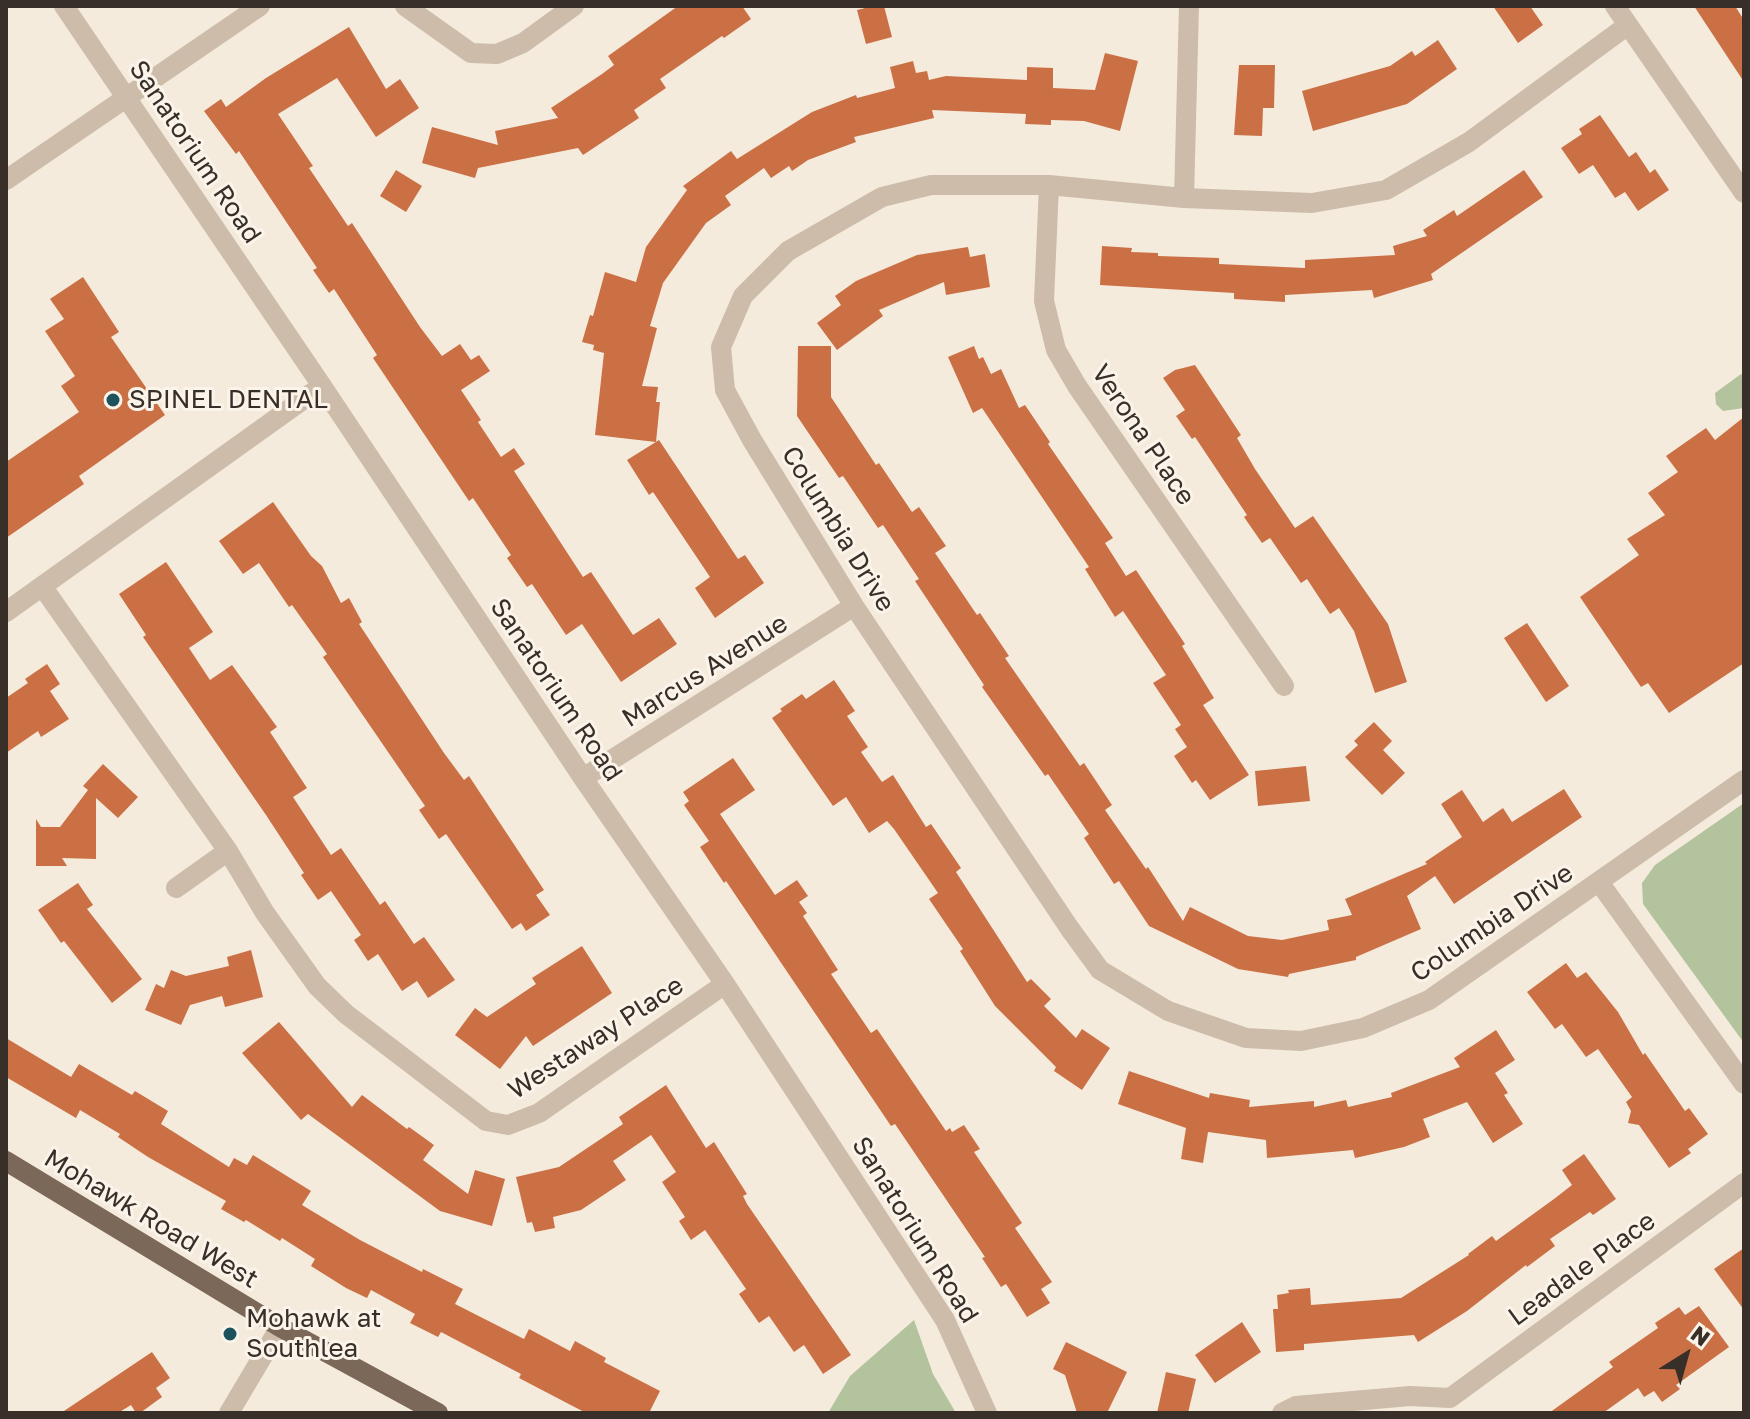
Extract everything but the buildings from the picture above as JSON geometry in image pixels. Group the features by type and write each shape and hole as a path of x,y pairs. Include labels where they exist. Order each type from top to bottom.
{"main road":[{"name":"Mohawk Road West","path":"6,1161 280,1327 438,1413"}],"street":[{"name":"Sanatorium Road","path":"64,6 725,984 945,1320 987,1413"},
{"path":"6,180 260,6"},
{"path":"405,6 471,53 497,54 523,43 574,6"},
{"path":"1184,198 1189,6"},
{"path":"1615,6 1744,193"},
{"name":"Columbia Drive","path":"1628,25 1469,142 1386,190 1312,203 1184,198 1049,185 931,185 882,197 788,251 743,296 721,347 725,390 752,440 854,606 1070,929 1100,970 1168,1011 1246,1038 1301,1041 1363,1028 1429,1000 1744,780"},
{"name":"Verona Place","path":"1049,185 1044,301 1056,350 1077,386 1284,686"},
{"path":"6,612 322,386"},
{"name":"Westaway Place","path":"42,586 228,851 265,913 317,986 346,1014 486,1121 508,1125 539,1113 725,984"},
{"name":"Marcus Avenue","path":"583,778 854,606"},
{"path":"176,888 228,851"},
{"path":"1599,882 1744,1084"},
{"name":"Leadale Place","path":"1282,1413 1296,1406 1410,1396 1448,1405 1744,1183"},
{"path":"229,1413 280,1327"}],"green space":[{"path":"1741,374 1744,377 1744,408 1723,411 1716,404 1715,393"},
{"path":"1744,803 1744,1043 1643,904 1642,883 1655,865"},
{"path":"914,1320 933,1374 956,1413 828,1413 850,1376"}],"place":[{"name":"SPINEL DENTAL","path":"113,400"},
{"name":"Mohawk at Southlea","path":"230,1334"}]}
